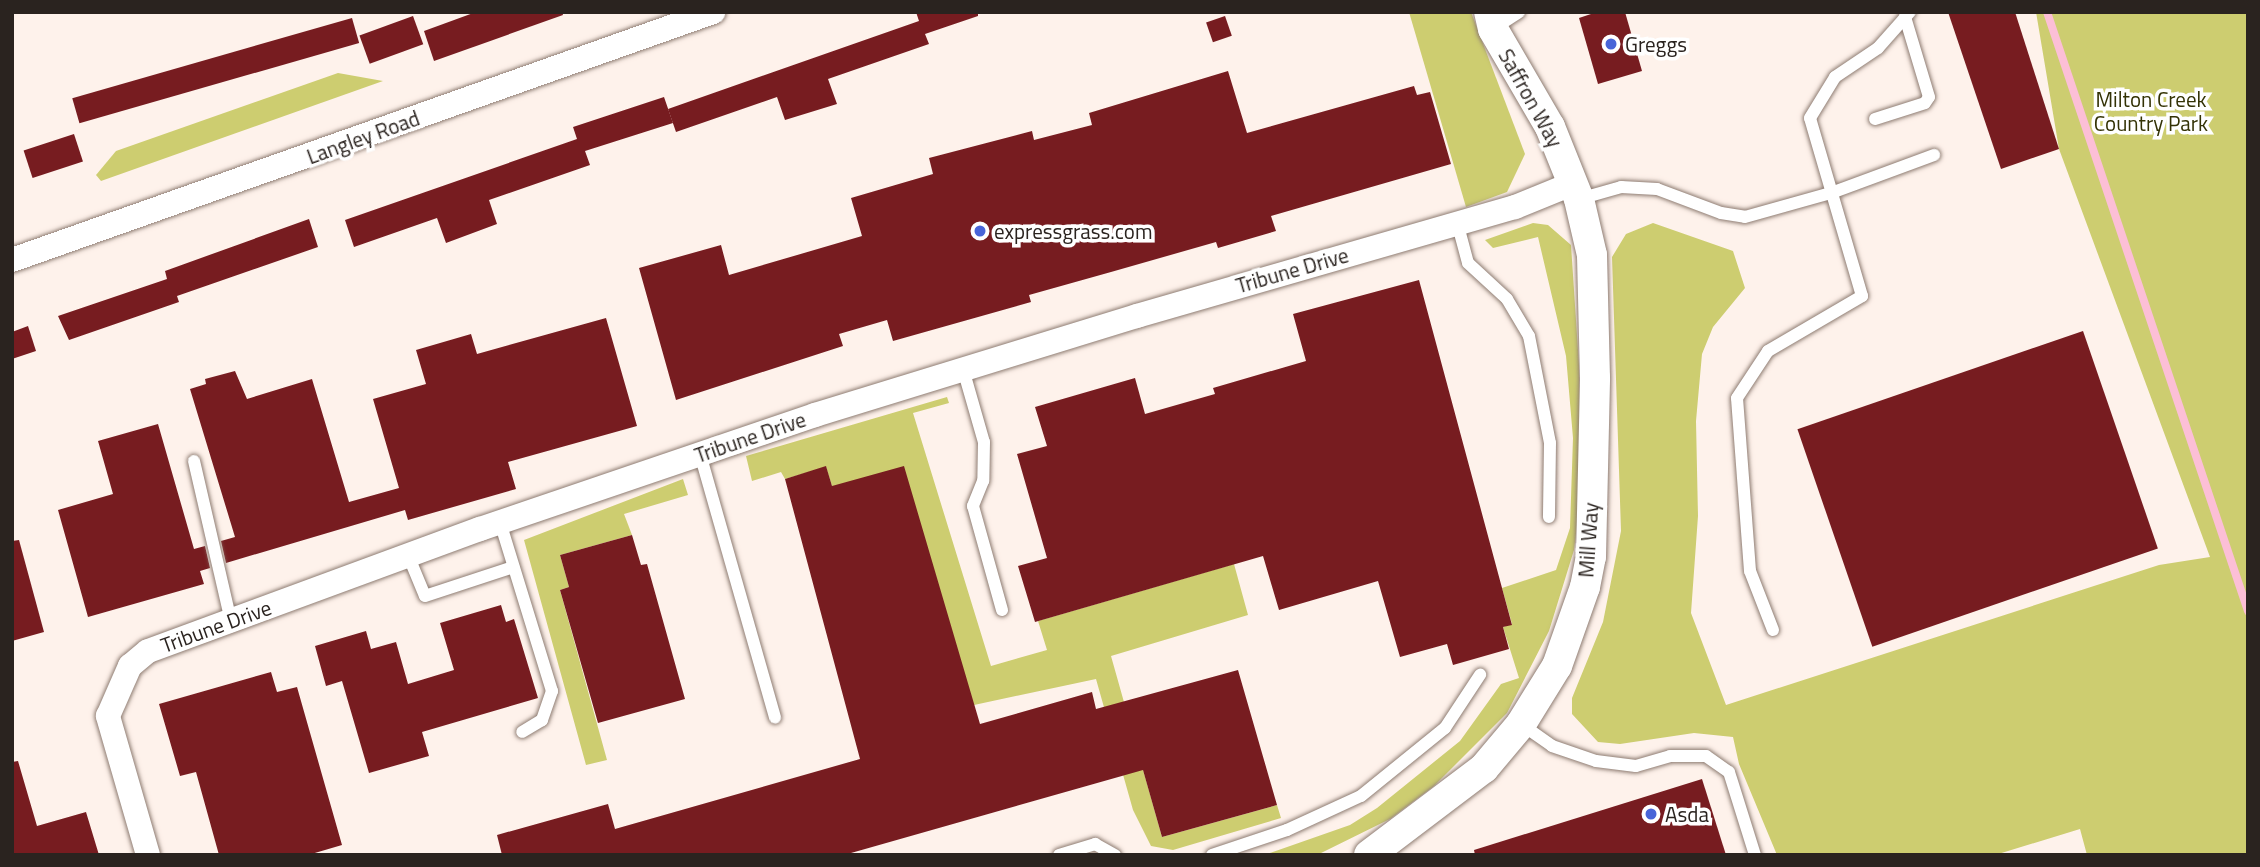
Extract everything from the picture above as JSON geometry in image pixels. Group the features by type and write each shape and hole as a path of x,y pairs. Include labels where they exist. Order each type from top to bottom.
{"street":[{"name":"Langley Road","path":"12,260 713,12"},
{"name":"Saffron Way","path":"1491,21 1550,127 1576,191"},
{"name":"Tribune Drive","path":"148,855 108,716 117,688 130,666 148,651 500,522 963,369 1457,222 1576,191"},
{"name":"Mill Way","path":"1370,855 1484,768 1521,724 1557,666 1573,626 1591,557 1595,378 1592,255 1576,191"}],"lane":[{"path":"1491,21 1519,12"},
{"path":"1875,119 1925,103 1929,97 1907,15"},
{"path":"1773,630 1750,571 1737,398 1768,351 1862,296 1810,118 1835,77 1878,48 1907,15"},
{"path":"1576,191 1621,187 1657,189 1745,217 1831,194 1934,155"},
{"path":"1457,222 1468,263 1507,299 1529,337 1550,443 1549,517"},
{"path":"963,369 984,442 983,481 973,506 1002,610"},
{"path":"700,454 775,718"},
{"path":"194,461 231,621"},
{"path":"500,522 552,691 548,712 522,732"},
{"path":"408,555 425,596 513,567"},
{"path":"1212,855 1287,830 1361,796 1445,728 1480,675"},
{"path":"1521,724 1552,746 1596,761 1636,766 1670,756 1706,756 1728,772 1755,855"},
{"path":"1059,855 1095,844 1115,855"}],"green space":[{"path":"1409,12 1471,12 1525,154 1507,192 1466,207"},
{"name":"Milton Creek Country Park","path":"2036,12 2248,12 2248,855 2087,855 2080,829 1995,855 1777,855 1739,764 1733,737 1694,733 1620,744 1598,742 1572,714 1572,698 1603,622 1621,531 1612,257 1626,234 1653,223 1733,251 1745,288 1713,327 1702,354 1696,421 1698,516 1691,613 1726,705 2159,565 2210,557 2059,149"},
{"path":"338,73 383,81 101,181 96,175 116,151"},
{"path":"1533,223 1548,225 1571,245 1579,365 1581,492 1574,550 1549,631 1507,713 1434,786 1390,819 1317,855 1264,855 1350,825 1377,808 1460,741 1501,684 1519,678 1503,627 1512,624 1502,588 1556,570 1570,528 1573,438 1566,356 1538,237 1493,248 1485,240"},
{"path":"947,397 949,403 913,413 991,666 1047,650 1038,621 1234,564 1248,615 1111,656 1162,837 1277,805 1281,818 1173,850 1151,846 1133,810 1096,679 974,705 832,486 826,467 785,479 781,472 752,481 746,456"},
{"path":"683,479 688,495 624,514 632,535 560,555 569,587 560,590 607,760 586,765 524,540"}],"building":[{"path":"476,12 562,12 563,15 434,61 424,31"},
{"path":"916,12 978,12 978,16 925,34 929,44 828,79 837,104 785,120 777,97 676,132 668,109 919,21"},
{"name":"Greggs","path":"1597,12 1625,12 1642,71 1598,84 1579,18"},
{"path":"1948,12 2015,12 2059,149 2001,169"},
{"path":"413,16 423,44 370,64 359,35"},
{"path":"1225,16 1232,36 1213,42 1206,23"},
{"path":"352,18 359,43 79,123 72,98"},
{"path":"1228,71 1247,133 1414,86 1417,95 1430,92 1451,164 1271,216 1276,231 1218,248 1216,242 1029,295 1031,302 893,341 887,320 839,334 843,346 676,400 639,268 721,245 729,275 862,236 851,198 933,174 929,158 1032,131 1034,140 1092,125 1089,113"},
{"path":"664,97 673,123 585,151 590,165 489,200 497,224 446,243 437,218 354,247 345,220 577,139 573,127"},
{"path":"74,134 83,162 33,178 24,150"},
{"path":"309,219 318,247 177,296 179,302 69,340 58,316 167,279 165,271"},
{"path":"1419,280 1512,625 1503,627 1509,649 1453,665 1447,644 1400,657 1378,581 1279,610 1263,556 1035,622 1018,566 1047,558 1017,454 1047,446 1035,407 1135,378 1145,414 1215,394 1213,388 1306,361 1293,314"},
{"path":"606,318 637,426 508,462 516,489 408,520 405,510 226,563 221,541 235,537 190,389 206,384 205,379 235,371 247,399 312,379 349,502 399,488 373,399 426,384 416,350 471,334 477,354"},
{"path":"28,326 36,351 12,359 12,332"},
{"path":"2083,331 2158,548 1872,647 1797,429"},
{"path":"158,424 194,549 205,546 210,568 200,571 204,584 88,617 58,510 113,494 98,441"},
{"path":"826,466 832,486 904,466 980,724 1092,692 1096,709 1238,670 1277,805 1162,837 1143,770 844,855 502,855 497,835 608,804 615,829 860,759 785,479"},
{"path":"632,535 641,565 647,564 685,699 598,723 560,590 569,587 560,555"},
{"path":"19,540 44,632 12,641 12,541"},
{"path":"501,605 506,622 514,619 538,698 422,732 429,756 369,773 342,681 326,686 315,646 366,631 371,649 396,642 408,684 454,670 440,623"},
{"path":"271,672 277,692 297,687 342,845 308,855 219,855 196,772 180,776 159,704"},
{"path":"18,761 37,826 86,812 99,855 12,855 12,762"},
{"name":"Asda","path":"1702,779 1726,855 1475,855 1474,850"}],"waterway":[{"path":"2047,12 2248,611"}],"place":[{"name":"Greggs","path":"1611,44"},
{"name":"expressgrass.com","path":"980,231"},
{"name":"Asda","path":"1651,814"}]}
